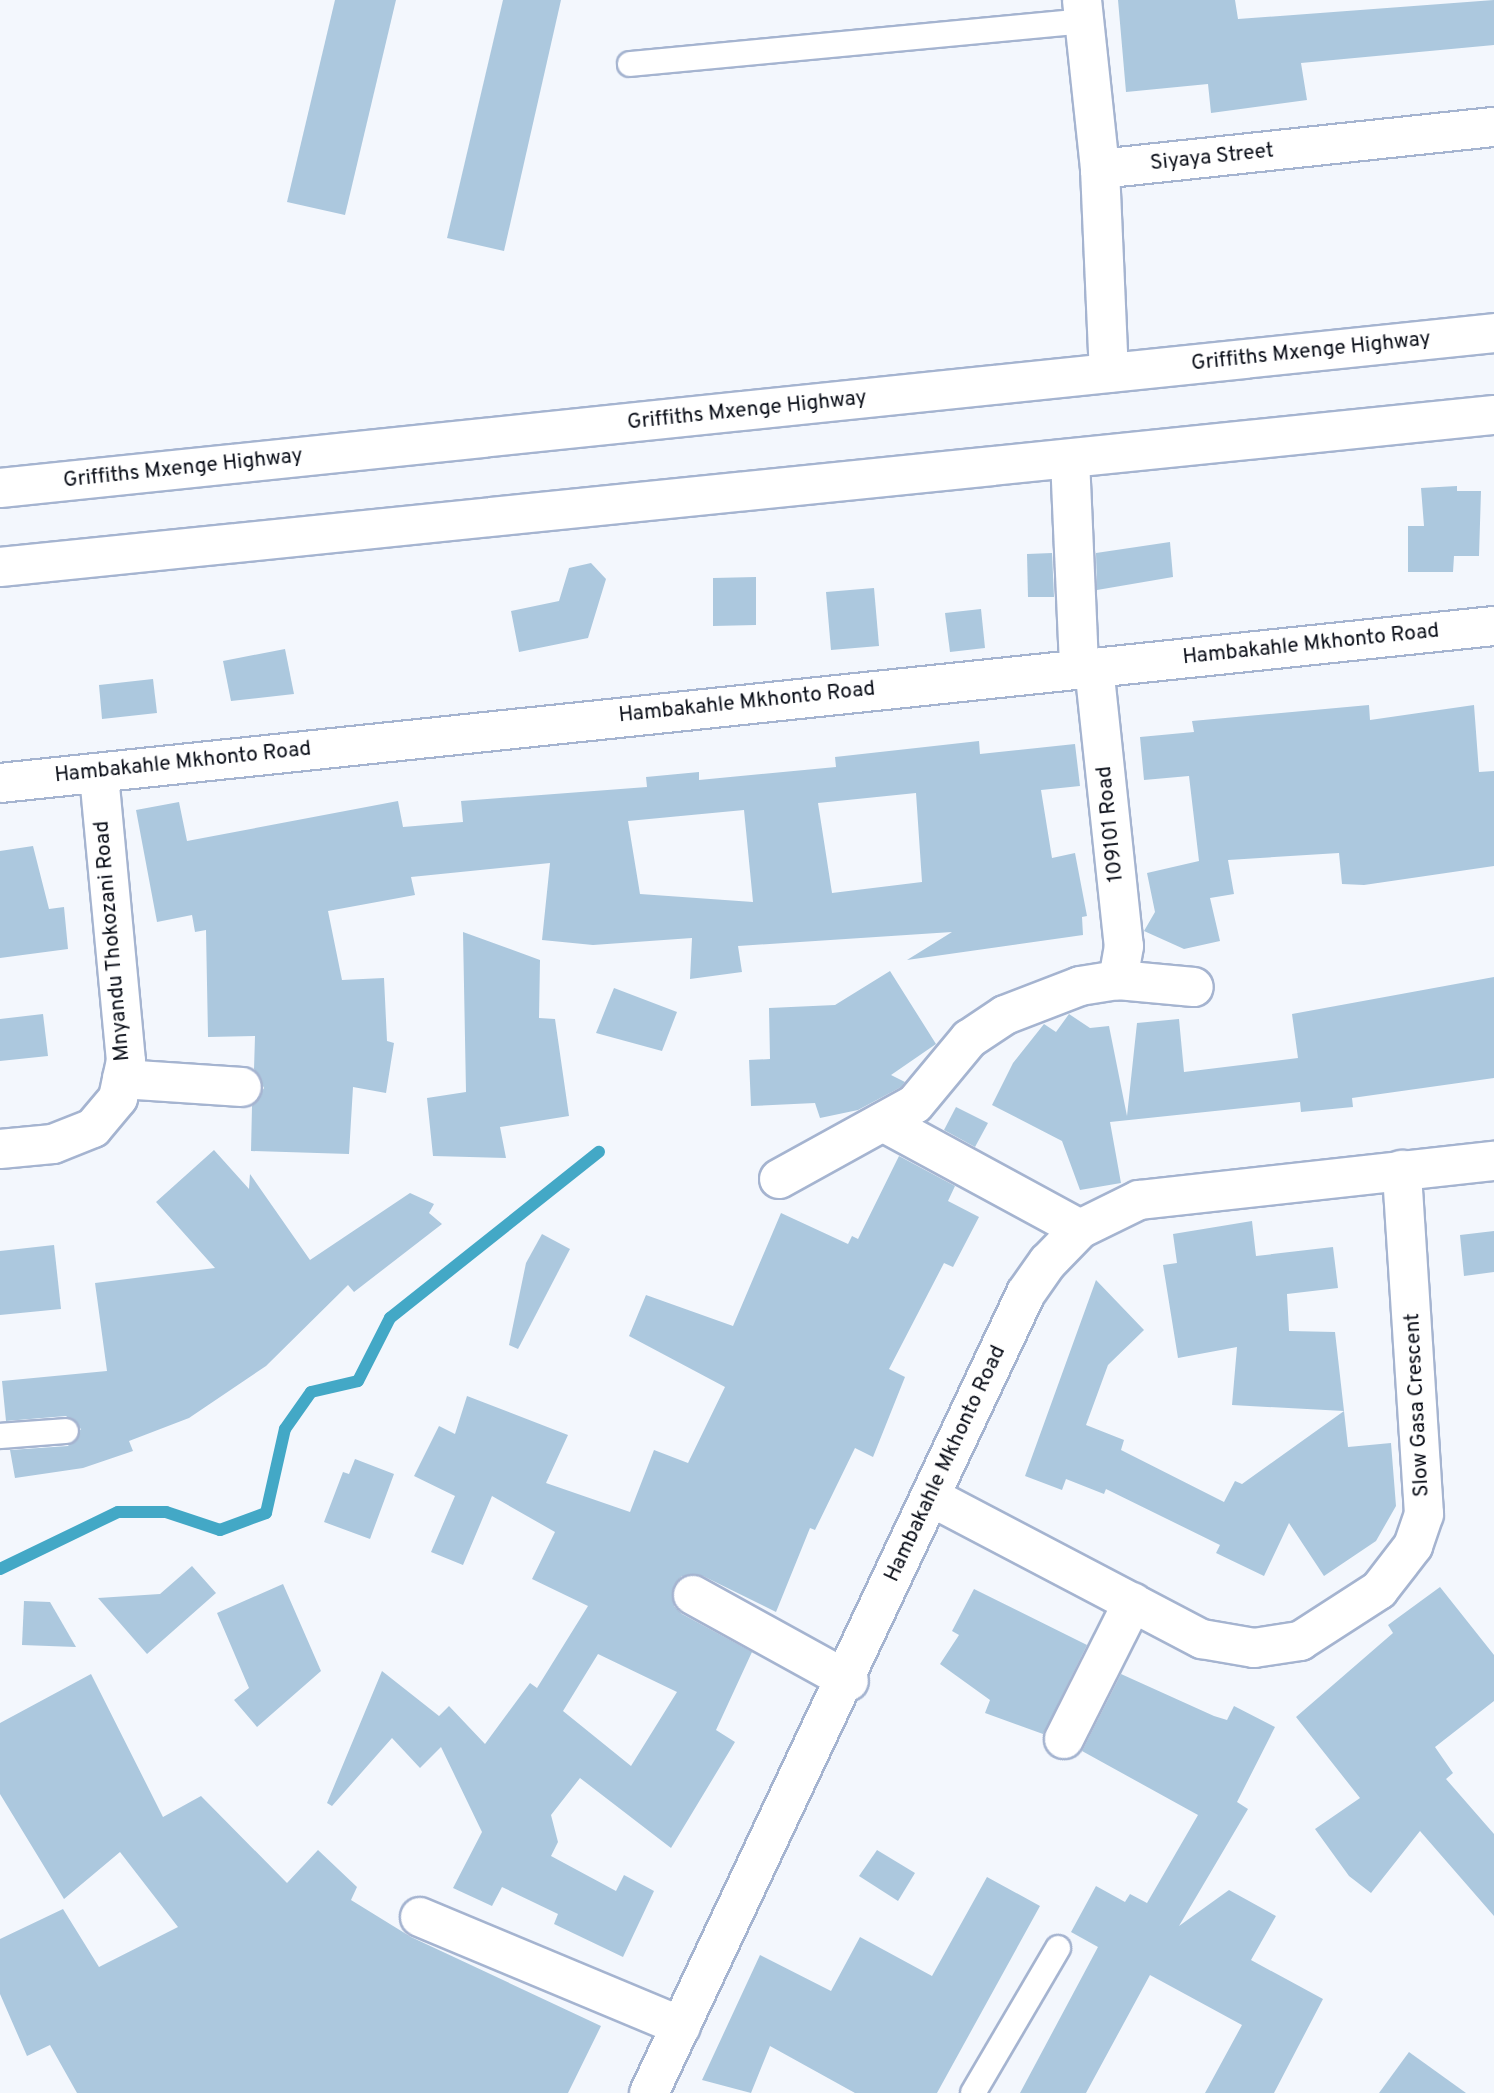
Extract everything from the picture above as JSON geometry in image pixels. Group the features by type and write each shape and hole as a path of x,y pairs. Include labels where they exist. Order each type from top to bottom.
{"street":[{"path":"1083,10 1100,169 1109,373"},
{"name":"Siyaya Street","path":"1100,169 1494,127"},
{"name":"Griffiths Mxenge Highway","path":"0,488 1494,333"},
{"path":"0,567 1494,415"},
{"name":"109101 Road","path":"1070,459 1087,668 1124,946 1118,980"},
{"name":"Hambakahle Mkhonto Road","path":"0,783 1494,626"},
{"name":"Mnyandu Thokozani Road","path":"9,1142 93,1128 118,1098 127,1061 99,774"},
{"path":"779,1178 915,1104 970,1039 1005,1015 1080,986 1118,980 1194,987"},
{"path":"122,1079 242,1087"},
{"path":"883,1122 1080,1229"},
{"name":"Hambakahle Mkhonto Road","path":"649,2093 847,1679 1027,1293 1080,1229 1139,1200 1494,1161"},
{"name":"Slow Gasa Crescent","path":"932,1497 1202,1639 1254,1648 1300,1641 1379,1590 1413,1546 1424,1514 1424,1472 1402,1170"},
{"path":"693,1595 847,1679"},
{"path":"1064,1739 1133,1602"},
{"path":"420,1917 681,2026"}],"lane":[{"path":"630,64 1083,10"},
{"path":"0,1436 66,1431"},
{"path":"973,2093 1058,1948"}],"building":[{"path":"335,0 396,0 345,215 287,202"},
{"path":"503,0 561,0 504,251 447,238"},
{"path":"1118,0 1235,0 1238,19 1494,0 1494,45 1301,63 1307,100 1211,113 1208,84 1126,92"},
{"path":"1457,486 1457,491 1481,491 1479,556 1454,556 1453,572 1408,572 1408,526 1424,526 1421,488"},
{"path":"1170,542 1173,577 1097,590 1096,553"},
{"path":"1052,553 1054,597 1028,597 1027,554"},
{"path":"591,563 606,579 588,638 519,652 511,611 559,601 569,568"},
{"path":"756,577 756,625 713,626 713,578"},
{"path":"874,588 879,646 831,650 826,592"},
{"path":"981,609 985,648 950,652 945,613"},
{"path":"285,649 294,694 231,701 223,661"},
{"path":"153,679 157,713 102,719 99,685"},
{"path":"1369,705 1370,720 1474,705 1479,772 1494,771 1494,866 1364,885 1342,884 1339,853 1228,860 1234,894 1210,898 1220,941 1184,949 1144,931 1155,912 1147,873 1199,861 1189,776 1144,780 1140,737 1194,732 1192,721"},
{"path":"979,741 980,754 1075,744 1080,786 1041,790 1052,858 1075,853 1087,916 1082,917 1083,935 907,960 952,932 738,946 742,972 690,979 692,938 593,945 542,940 550,863 411,877 415,895 328,911 342,980 384,978 387,1041 394,1043 386,1093 353,1087 349,1154 251,1151 252,1106 264,1088 254,1069 255,1036 208,1037 206,930 195,932 192,915 157,922 136,810 179,802 187,841 398,801 403,827 463,822 461,801 647,787 646,777 699,772 699,780 836,767 835,757","holes":["916,793 922,882 832,893 818,803","744,810 753,902 640,894 628,821"]},
{"path":"33,846 49,909 64,907 68,949 0,958 0,851"},
{"path":"463,932 540,960 539,1018 555,1019 569,1116 500,1127 506,1158 433,1156 427,1098 466,1092"},
{"path":"890,971 936,1044 891,1075 905,1082 901,1087 858,1110 820,1118 815,1103 751,1106 749,1060 770,1059 769,1008 835,1005"},
{"path":"1494,977 1494,1078 1352,1098 1353,1107 1301,1112 1300,1102 1110,1122 1121,1183 1080,1190 1062,1141 992,1105 1013,1063 1044,1024 1056,1032 1069,1014 1090,1028 1109,1026 1127,1116 1137,1023 1179,1019 1184,1072 1298,1058 1292,1014"},
{"path":"614,988 677,1012 662,1051 596,1033"},
{"path":"43,1014 48,1056 0,1061 0,1019"},
{"path":"956,1107 988,1123 975,1147 944,1130"},
{"path":"214,1150 249,1189 250,1174 310,1260 410,1193 434,1204 429,1213 442,1224 354,1292 348,1285 266,1366 189,1418 129,1441 133,1451 83,1468 15,1478 10,1450 68,1446 81,1429 66,1416 6,1421 2,1381 107,1371 95,1283 215,1268 156,1202"},
{"path":"899,1156 955,1186 948,1201 979,1217 953,1267 944,1263 889,1369 905,1377 873,1457 855,1448 815,1530 810,1528 776,1612 703,1576 682,1576 674,1585 674,1606 682,1614 752,1652 716,1730 735,1742 671,1848 580,1778 551,1815 558,1842 551,1856 616,1891 624,1875 654,1891 623,1957 554,1924 558,1914 502,1887 492,1906 453,1888 482,1832 441,1747 420,1768 392,1738 332,1806 327,1803 382,1671 439,1716 449,1706 485,1744 530,1683 537,1688 588,1606 532,1579 555,1532 492,1496 463,1565 431,1552 455,1496 414,1476 439,1426 455,1434 467,1396 568,1435 546,1483 630,1512 654,1450 688,1463 725,1387 629,1336 646,1295 733,1326 781,1213 848,1244 852,1236 858,1239","holes":["598,1654 677,1692 631,1766 563,1711"]},
{"path":"1252,1221 1256,1256 1333,1247 1338,1288 1287,1294 1289,1331 1335,1332 1344,1411 1232,1405 1237,1347 1178,1358 1163,1265 1177,1263 1173,1234"},
{"path":"1494,1231 1494,1272 1464,1276 1460,1235"},
{"path":"542,1234 570,1249 518,1349 509,1345 526,1263"},
{"path":"54,1245 61,1309 0,1315 0,1251"},
{"path":"1096,1280 1144,1330 1108,1365 1086,1425 1124,1440 1121,1450 1224,1502 1235,1481 1242,1484 1344,1411 1348,1447 1391,1443 1396,1506 1376,1541 1324,1576 1289,1523 1264,1576 1216,1553 1220,1545 1106,1489 1104,1494 1066,1479 1062,1490 1025,1476"},
{"path":"355,1459 394,1474 370,1539 324,1522 343,1472 349,1474"},
{"path":"192,1566 216,1593 147,1654 98,1598 160,1594"},
{"path":"283,1584 321,1671 257,1727 234,1700 249,1688 217,1613"},
{"path":"1440,1587 1494,1655 1494,1701 1435,1747 1453,1773 1446,1779 1494,1834 1494,1916 1420,1831 1371,1893 1349,1876 1315,1829 1360,1798 1296,1717 1393,1633 1388,1625"},
{"path":"974,1589 1087,1645 1043,1734 985,1713 990,1700 940,1664 959,1635 952,1631"},
{"path":"24,1601 50,1602 76,1647 22,1645"},
{"path":"91,1674 163,1817 201,1796 287,1883 318,1850 357,1887 351,1900 411,1937 601,2026 568,2093 77,2093 50,2045 27,2056 0,1994 0,1939 63,1909 99,1967 178,1927 120,1852 64,1899 0,1794 0,1723"},
{"path":"1121,1674 1214,1716 1227,1720 1234,1706 1275,1727 1237,1802 1248,1809 1179,1926 1229,1890 1276,1916 1251,1960 1323,1999 1274,2093 1205,2093 1242,2025 1150,1975 1086,2093 1020,2093 1098,1947 1071,1932 1096,1886 1125,1902 1130,1894 1147,1903 1198,1815 1082,1751"},
{"path":"877,1850 915,1873 898,1901 859,1876"},
{"path":"987,1877 1040,1906 937,2093 855,2093 770,2046 751,2093 702,2080 760,1955 831,1991 860,1937 932,1976"},
{"path":"1409,2052 1466,2093 1379,2093"}],"waterway":[{"path":"0,1569 118,1512 166,1512 220,1530 266,1513 285,1429 311,1392 358,1381 390,1318 599,1152"}]}
